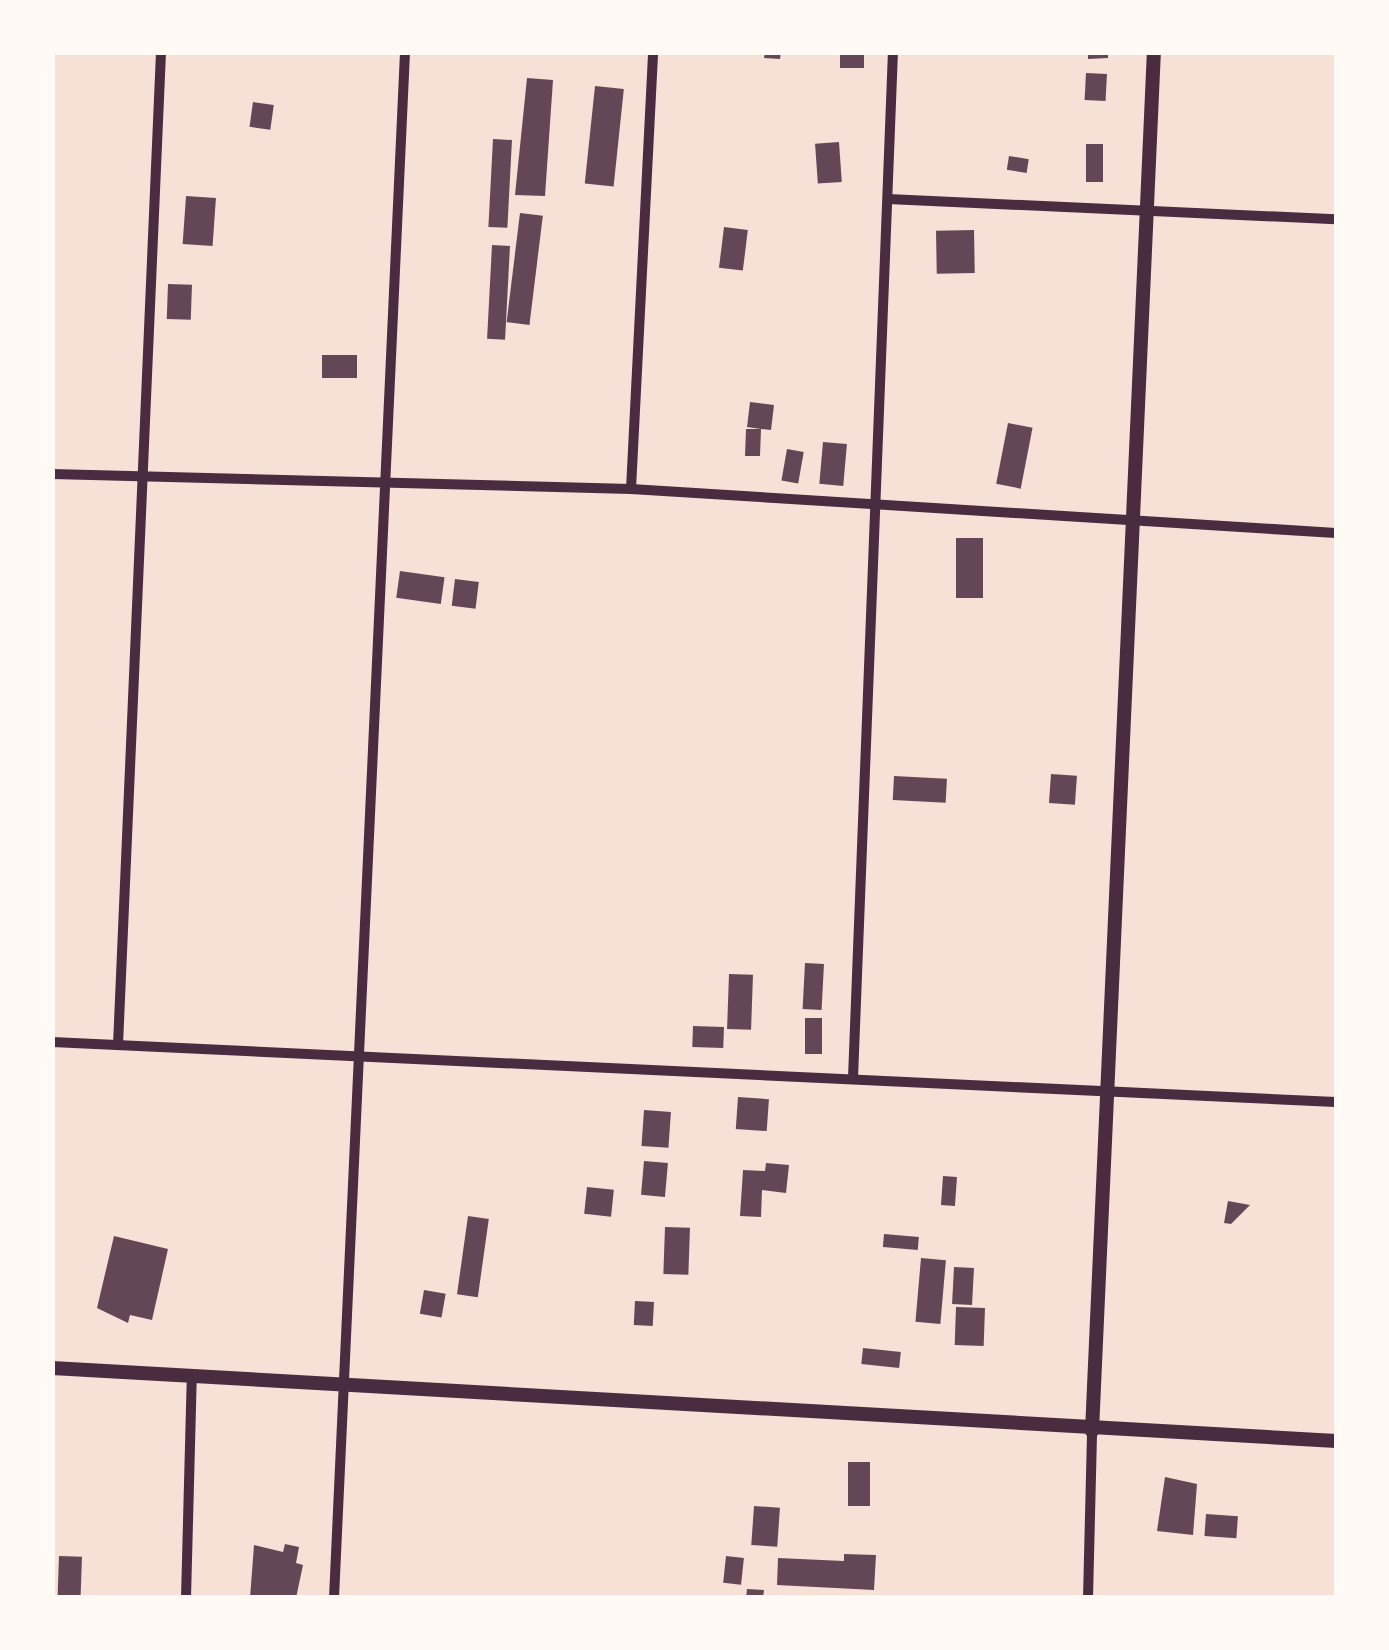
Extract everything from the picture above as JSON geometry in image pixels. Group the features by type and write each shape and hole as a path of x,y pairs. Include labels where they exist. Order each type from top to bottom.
{"street":[{"path":"118,1045 161,52"},
{"path":"334,1598 363,1056 405,52"},
{"path":"631,490 653,52"},
{"path":"853,1078 893,52"},
{"path":"1088,1598 1092,1430 1154,52"},
{"path":"888,199 1147,207 1336,219"},
{"path":"52,474 142,480 387,481 631,490 1336,533"},
{"path":"52,1042 1336,1102"},
{"path":"52,1368 1336,1441"},
{"path":"186,1598 192,1376"}],"building":[{"path":"765,52 781,52 780,59 764,58"},
{"path":"840,52 864,52 864,68 840,68"},
{"path":"1088,52 1108,52 1108,58 1088,59"},
{"path":"1086,73 1107,74 1106,101 1085,100"},
{"path":"527,78 553,80 545,196 515,195"},
{"path":"595,86 624,89 614,186 585,183"},
{"path":"253,102 274,105 270,130 250,127"},
{"path":"493,139 512,140 507,228 488,227"},
{"path":"839,142 842,182 818,184 815,144"},
{"path":"1086,144 1103,144 1103,182 1086,182"},
{"path":"1009,156 1029,159 1027,173 1007,170"},
{"path":"186,196 216,198 213,246 183,244"},
{"path":"520,213 543,216 529,325 507,322"},
{"path":"724,227 748,230 743,271 719,268"},
{"path":"974,230 975,273 937,274 936,231"},
{"path":"492,245 510,246 505,340 487,339"},
{"path":"168,284 192,285 191,320 167,319"},
{"path":"322,355 357,355 357,378 322,378"},
{"path":"750,402 774,405 771,430 747,427"},
{"path":"1008,423 1033,428 1021,489 996,484"},
{"path":"746,429 761,429 760,456 745,456"},
{"path":"823,442 847,444 843,486 819,484"},
{"path":"787,449 804,452 798,483 781,481"},
{"path":"956,538 983,538 983,598 956,598"},
{"path":"400,571 445,577 441,604 396,598"},
{"path":"455,579 479,582 476,609 452,606"},
{"path":"1051,774 1077,776 1075,805 1049,803"},
{"path":"894,776 947,779 946,803 893,800"},
{"path":"805,963 824,964 822,1010 803,1009"},
{"path":"729,974 753,975 751,1030 727,1029"},
{"path":"805,1018 822,1018 822,1054 805,1054"},
{"path":"693,1026 724,1027 723,1048 692,1047"},
{"path":"738,1097 769,1099 767,1131 736,1129"},
{"path":"644,1110 671,1112 668,1148 641,1146"},
{"path":"644,1161 668,1163 665,1197 641,1195"},
{"path":"766,1163 789,1165 786,1193 762,1190 761,1217 740,1216 743,1170 765,1171"},
{"path":"943,1176 957,1177 955,1206 941,1205"},
{"path":"587,1187 614,1190 611,1217 584,1214"},
{"path":"1228,1201 1250,1205 1231,1224 1224,1223"},
{"path":"468,1216 489,1219 478,1297 457,1294"},
{"path":"665,1227 690,1228 688,1275 663,1274"},
{"path":"884,1234 919,1237 918,1250 883,1247"},
{"path":"114,1236 168,1249 152,1320 130,1315 128,1323 97,1308"},
{"path":"921,1258 946,1260 940,1324 915,1322"},
{"path":"954,1267 974,1268 972,1305 952,1304"},
{"path":"424,1290 446,1294 441,1317 420,1314"},
{"path":"635,1301 654,1302 653,1326 634,1325"},
{"path":"956,1307 985,1308 984,1346 955,1345"},
{"path":"863,1348 901,1352 899,1368 861,1364"},
{"path":"848,1462 870,1462 870,1506 848,1506"},
{"path":"1165,1477 1197,1484 1193,1535 1157,1531"},
{"path":"754,1506 780,1508 777,1547 751,1545"},
{"path":"1206,1514 1238,1516 1236,1538 1204,1536"},
{"path":"285,1544 299,1547 296,1563 303,1565 296,1598 250,1598 254,1545 283,1552"},
{"path":"844,1554 876,1555 874,1590 777,1585 778,1558 844,1561"},
{"path":"59,1556 82,1557 81,1598 58,1598"},
{"path":"726,1556 744,1558 741,1585 723,1583"},
{"path":"747,1589 764,1590 763,1598 746,1598"}]}
